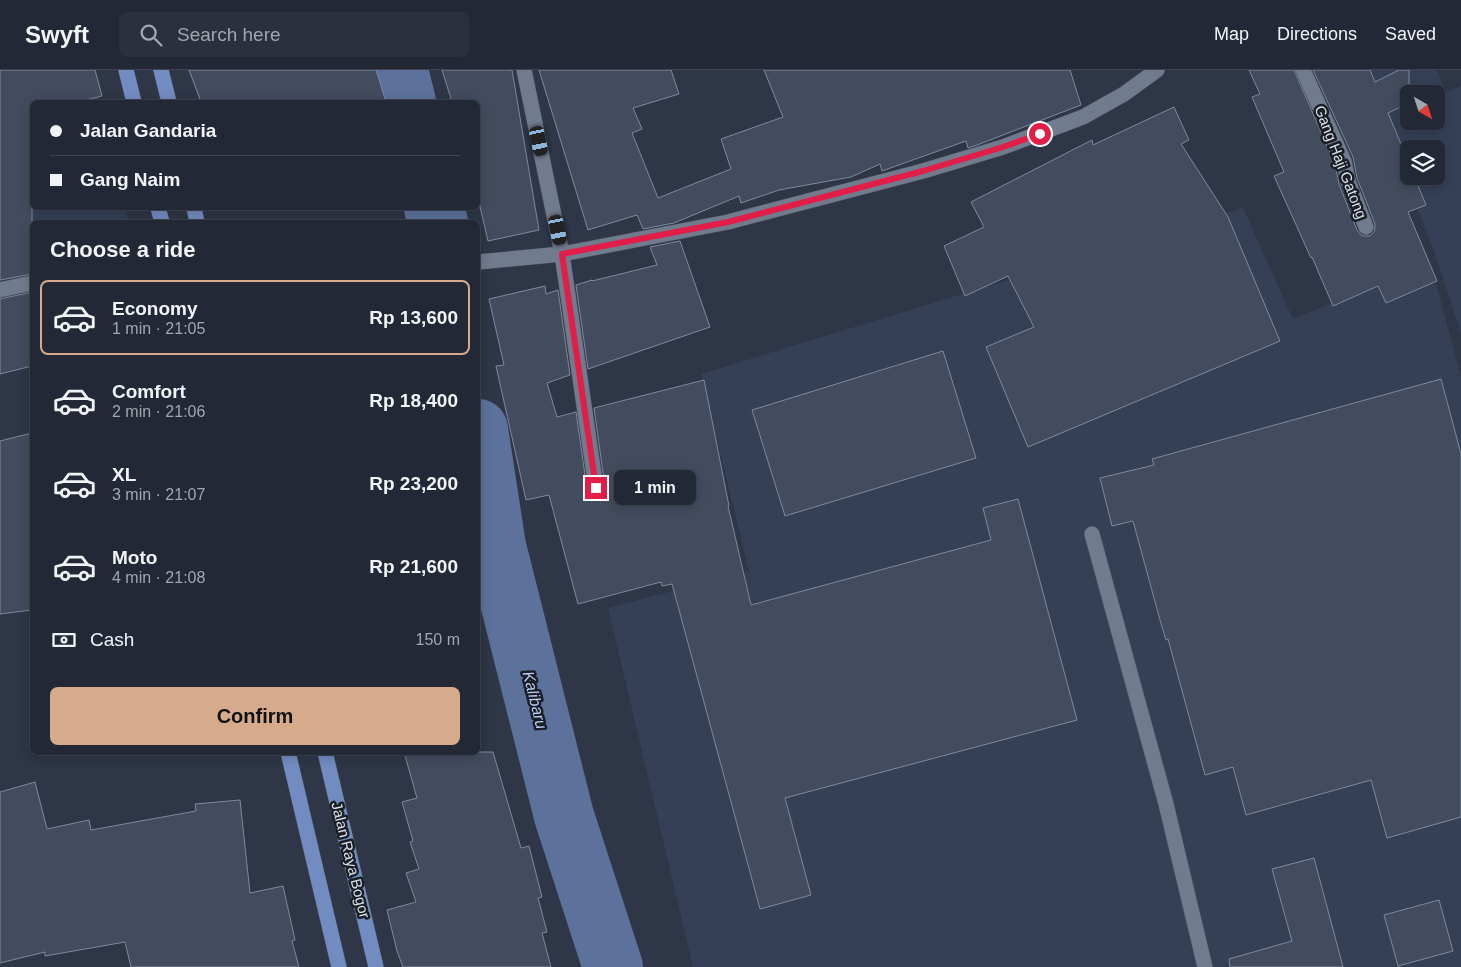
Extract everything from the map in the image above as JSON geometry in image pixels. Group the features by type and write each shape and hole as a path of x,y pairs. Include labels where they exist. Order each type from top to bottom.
{"highway":[{"path":"126,70 134,100"},
{"path":"161,70 168,100"},
{"path":"289,755 339,967"},
{"name":"Jalan Raya Bogor","path":"326,755 376,967"}],"street":[{"path":"524,70 562,254 596,488"},
{"path":"481,262 562,254 728,222 923,171 1003,147 1083,117 1124,94 1157,70"},
{"name":"Gang Haji Gatong","path":"1303,70 1344,161 1348,181 1366,227"},
{"path":"0,290 30,283"},
{"path":"1092,534 1166,804 1205,967"}],"shaded area":[{"path":"0,70 91,70 98,100 30,100 30,210 126,210 128,220 30,220 30,290 0,298"},
{"path":"1362,70 1437,70 1443,85 1400,85 1400,130 1445,130 1445,90 1446,92 1461,86 1461,333 1433,248 1408,185 1445,185 1445,140 1400,140 1400,165"},
{"path":"1243,208 1293,319 1430,262 1461,376 1461,967 693,967 608,608 749,571 701,374"}],"building":[{"path":"0,70 95,70 102,96 86,100 30,100 30,210 32,210 32,220 30,220 30,274 0,280"},
{"path":"189,70 376,70 385,100 200,100"},
{"path":"442,70 512,70 539,230 488,241 480,207 480,100 451,100"},
{"path":"539,70 671,70 679,94 633,108 642,129 632,133 658,198 731,169 721,139 783,117 764,70 1070,70 1081,105 968,148 966,141 882,171 880,164 851,177 779,190 741,203 739,196 674,223 643,229 637,215 588,230"},
{"path":"1249,70 1294,70 1335,164 1339,184 1357,230 1361,235 1370,236 1374,232 1375,224 1357,178 1353,157 1313,70 1370,70 1375,82 1399,70 1409,70 1409,85 1400,85 1400,107 1388,113 1400,142 1400,185 1418,185 1426,205 1408,212 1437,281 1386,303 1378,286 1333,306 1274,176 1284,172 1252,97 1260,94"},
{"path":"1174,107 1189,140 1181,144 1228,217 1280,341 1028,447 986,347 1034,327 1008,276 965,296 944,246 984,227 971,202 1092,140 1093,145"},
{"path":"680,241 710,327 588,369 576,285 657,265 650,247"},
{"path":"545,286 546,294 558,290 570,375 547,383 557,417 576,412 587,489 588,493 592,496 601,496 605,487 594,408 704,380 728,506 751,605 991,540 983,508 1018,499 1077,720 785,798 811,895 760,909 672,584 662,586 661,582 578,604 549,495 526,500 496,366 504,365 489,299"},
{"path":"30,292 30,366 0,374 0,299"},
{"path":"943,351 976,458 785,516 752,410"},
{"path":"1441,379 1461,454 1461,817 1387,838 1371,780 1246,815 1233,767 1205,775 1133,521 1112,526 1100,478 1154,465 1152,459"},
{"path":"30,434 30,610 0,614 0,441"},
{"path":"480,752 493,752 521,848 529,846 542,897 538,898 547,932 542,933 551,967 403,967 387,910 416,902 406,873 419,869 410,842 413,841 402,802 417,798 405,755 480,755"},
{"path":"35,782 47,829 89,820 91,830 196,811 195,804 240,800 250,893 283,886 295,940 292,941 299,967 131,967 125,942 45,956 45,952 0,963 0,792"},
{"path":"1314,858 1343,967 1230,967 1229,959 1292,941 1272,869"},
{"path":"1439,900 1453,951 1398,966 1384,915"}],"waterway":[{"name":"Kalibaru","path":"398,70 406,100"},
{"name":"Kalibaru","path":"435,210 437,220"},
{"name":"Kalibaru","path":"480,442 496,546 564,816 613,967"}],"route":[{"path":"596,488 562,254 728,222 923,171 1040,134"}]}
